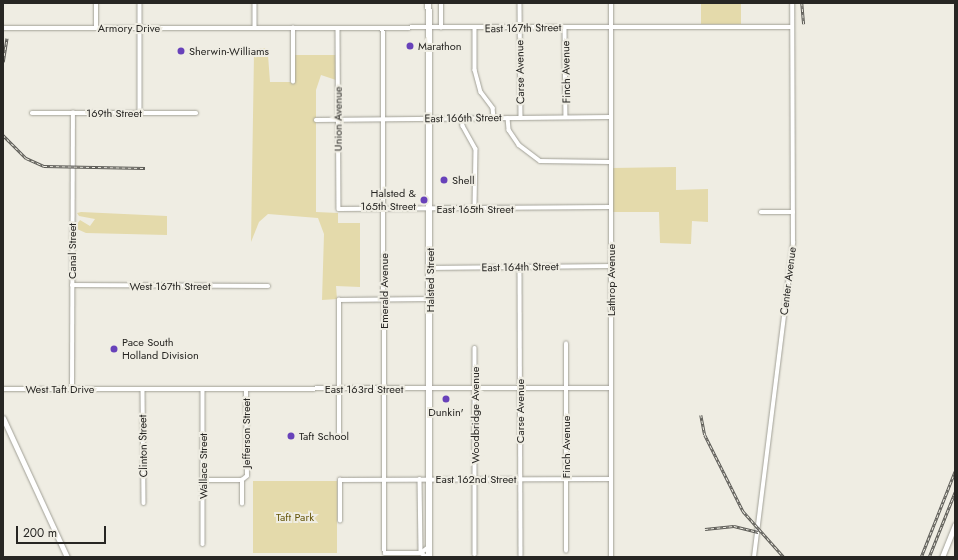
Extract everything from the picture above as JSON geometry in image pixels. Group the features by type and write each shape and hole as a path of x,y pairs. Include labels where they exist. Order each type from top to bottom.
{"main road":[{"name":"Halsted Street","path":"429,3 430,557"}],"street":[{"path":"96,3 96,28"},
{"path":"140,3 140,112"},
{"path":"255,3 255,28"},
{"path":"441,3 441,28"},
{"name":"Carse Avenue","path":"520,3 521,118"},
{"name":"Lathrop Avenue","path":"611,3 611,557"},
{"name":"Center Avenue","path":"754,557 791,264 793,212 792,3"},
{"name":"Finch Avenue","path":"565,27 566,117"},
{"name":"East 167th Street","path":"255,28 792,27"},
{"name":"Armory Drive","path":"3,28 255,28"},
{"path":"293,28 293,82"},
{"name":"Union Avenue","path":"338,28 339,209"},
{"name":"Emerald Avenue","path":"383,28 385,553 421,553"},
{"path":"475,28 475,70 481,92 493,108 494,118"},
{"name":"169th Street","path":"32,113 196,113"},
{"name":"Canal Street","path":"72,389 73,113"},
{"name":"East 166th Street","path":"316,120 610,117"},
{"path":"508,118 509,130 520,145 540,161 610,162"},
{"path":"462,119 463,126 476,149 475,209"},
{"name":"East 165th Street","path":"339,209 610,207"},
{"path":"761,212 793,212"},
{"name":"East 164th Street","path":"430,268 611,266"},
{"name":"Carse Avenue","path":"520,267 520,555"},
{"name":"West 167th Street","path":"72,285 268,286"},
{"path":"339,436 339,300 430,300"},
{"name":"Finch Avenue","path":"566,344 566,551"},
{"name":"Woodbridge Avenue","path":"475,348 475,554"},
{"name":"East 163rd Street","path":"117,389 246,390 611,388"},
{"name":"West Taft Drive","path":"3,389 117,389"},
{"name":"Clinton Street","path":"143,389 144,503"},
{"name":"Wallace Street","path":"203,389 203,544"},
{"name":"Jefferson Street","path":"242,504 242,480 247,476 246,390"},
{"path":"3,418 67,557"},
{"name":"East 162nd Street","path":"340,521 340,480 611,479"},
{"path":"203,480 242,480"},
{"path":"420,480 421,553"},
{"path":"942,557 955,524"},
{"path":"421,553 430,546"},
{"path":"421,553 427,557"}],"green space":[{"path":"701,3 741,3 741,24 701,24"},
{"path":"258,48 265,48 268,55 270,82 294,82 294,55 336,55 336,80 321,75 316,90 316,212 338,213 338,223 360,223 360,287 336,286 337,299 322,300 324,234 318,218 268,214 259,222 251,242 254,53"},
{"path":"676,167 676,190 708,189 708,222 692,221 691,244 660,243 659,212 613,212 612,168"},
{"path":"77,213 167,216 167,235 86,233 77,229 77,224 80,220 90,226 95,219 79,216"},
{"name":"Taft Park","path":"253,481 337,481 337,553 253,553"}],"railway":[{"path":"802,3 804,24"},
{"path":"3,62 7,38"},
{"path":"3,135 26,158 44,166 145,168"},
{"path":"701,415 705,435 743,511 784,557"},
{"path":"921,557 955,471"},
{"path":"929,557 955,492"},
{"path":"705,529 734,526 758,532"}],"place":[{"name":"Marathon","path":"410,46"},
{"name":"Sherwin-Williams","path":"181,51"},
{"name":"Shell","path":"444,180"},
{"name":"Halsted & 165th Street","path":"424,200"},
{"name":"Pace South Holland Division","path":"114,349"},
{"name":"Dunkin'","path":"446,399"},
{"name":"Taft School","path":"291,436"}]}
